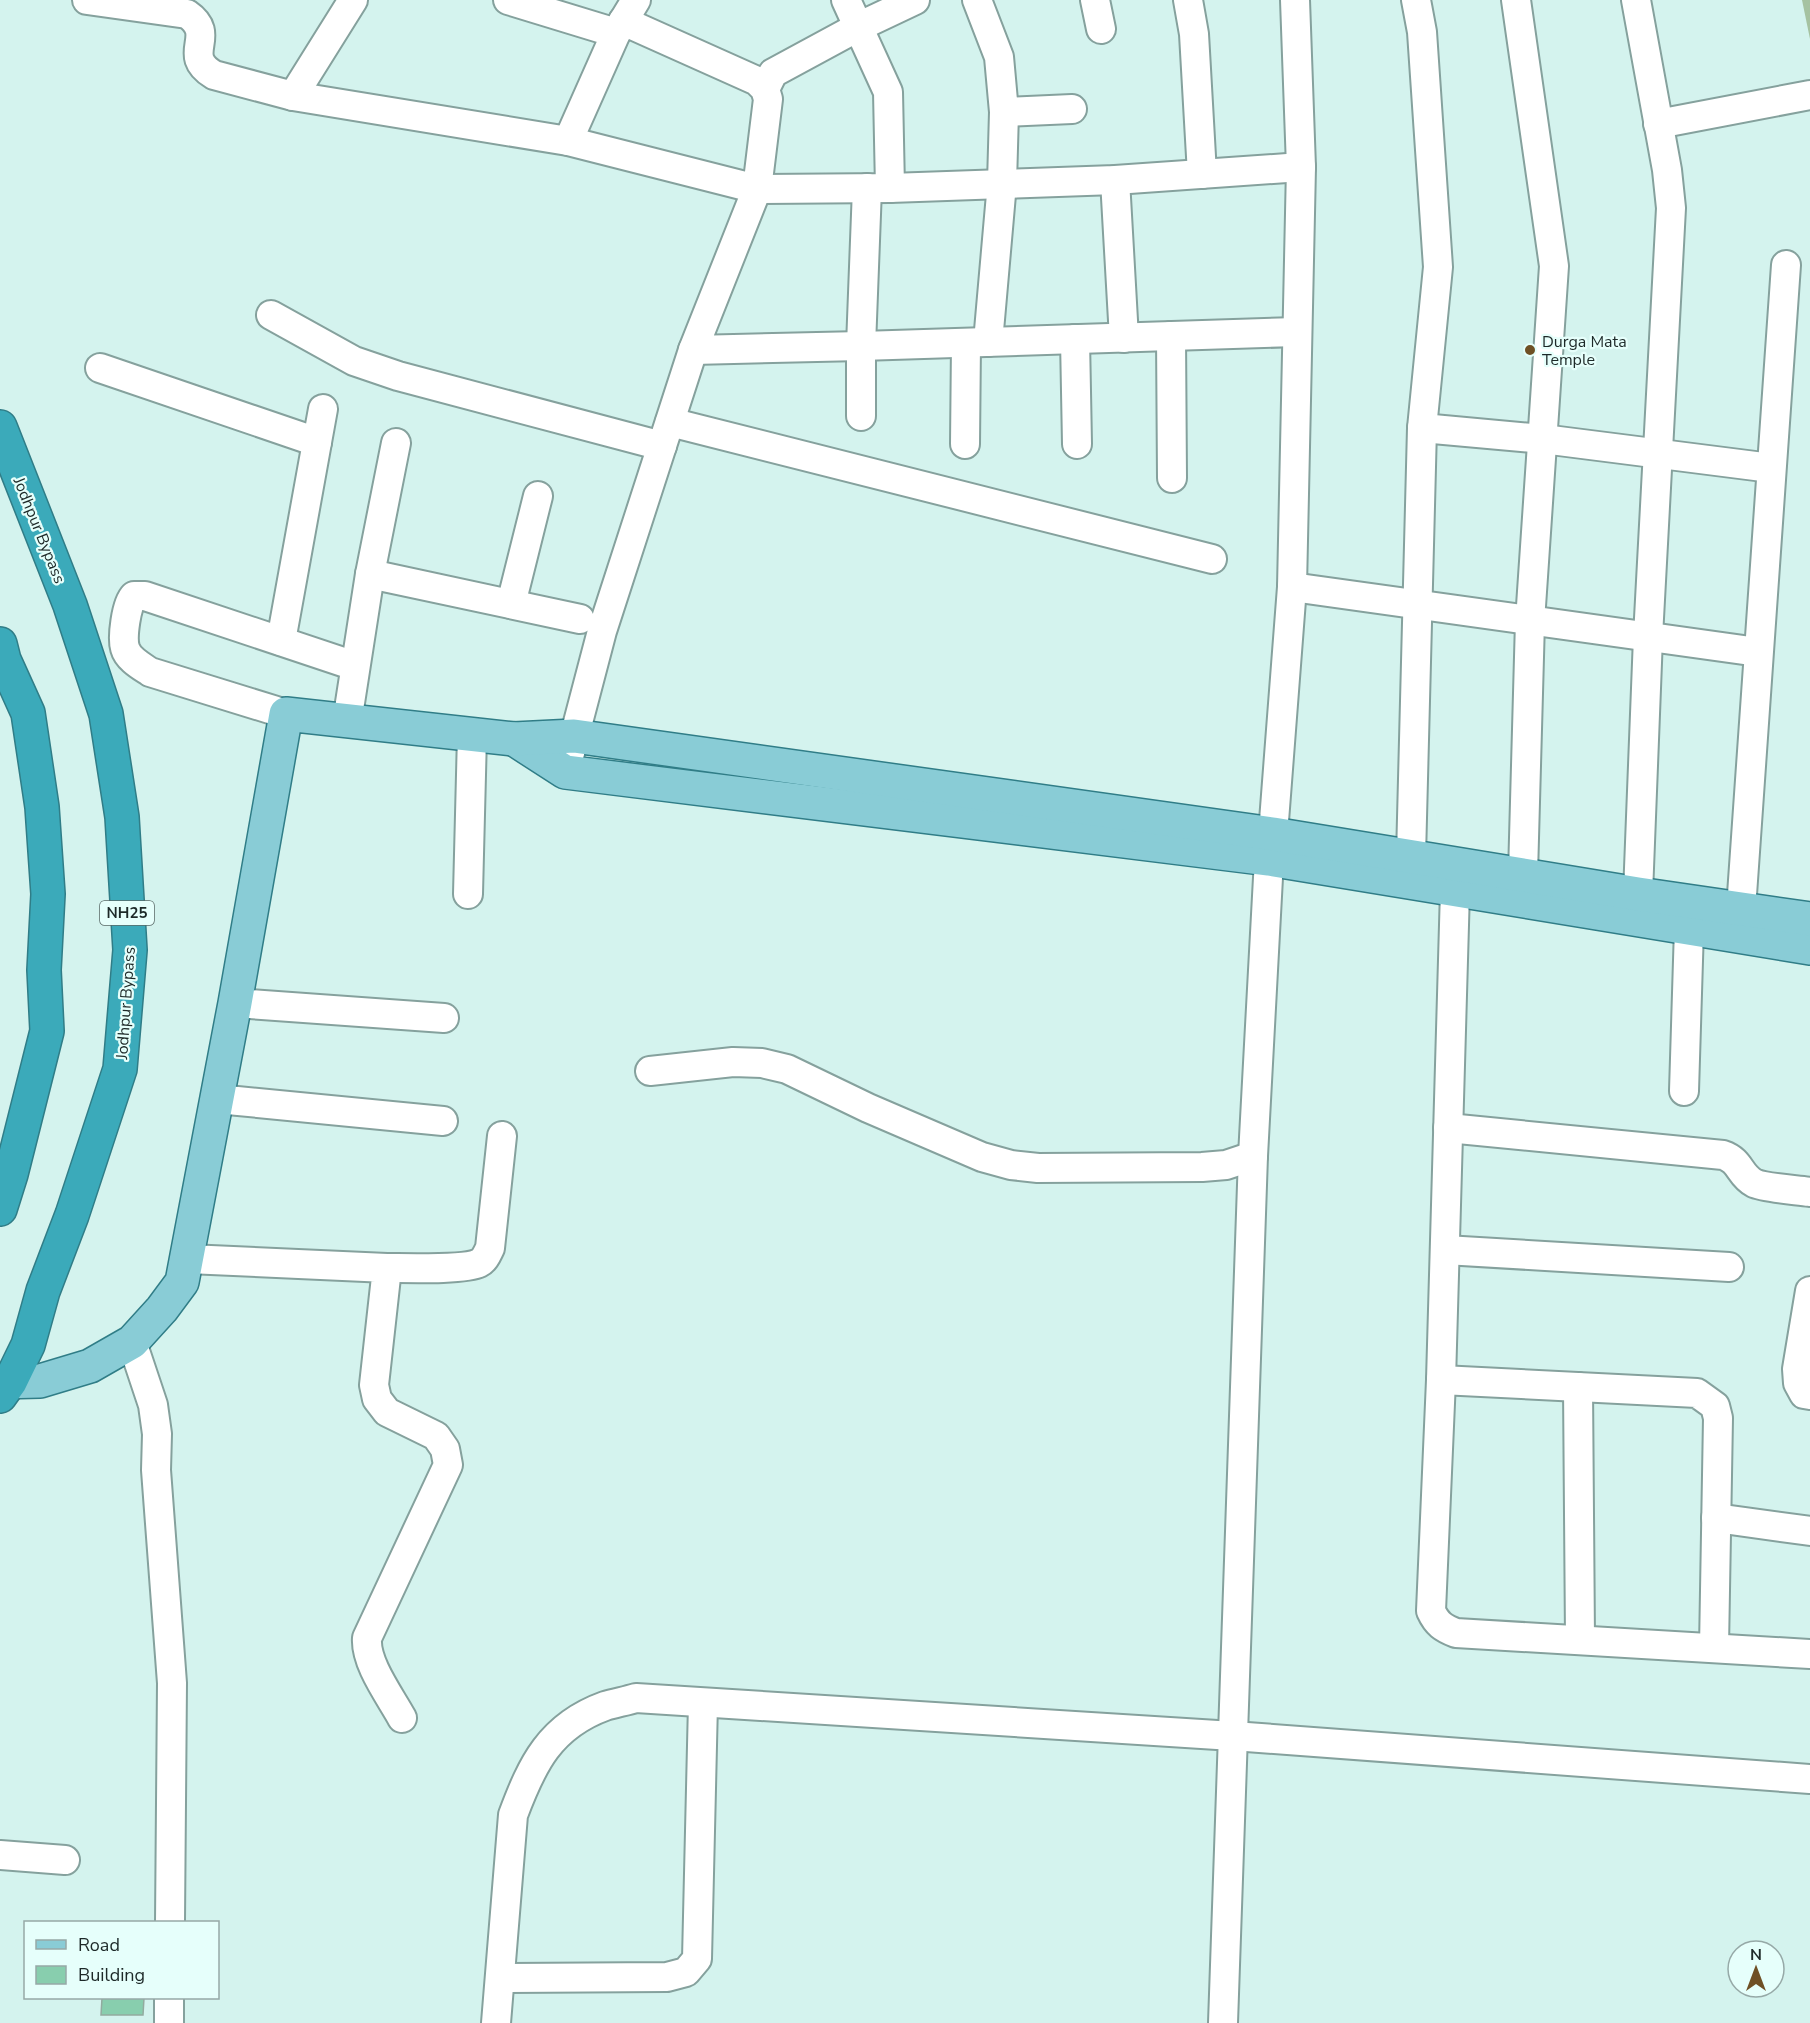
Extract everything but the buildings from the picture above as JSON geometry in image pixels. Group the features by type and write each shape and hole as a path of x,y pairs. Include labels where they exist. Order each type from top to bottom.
{"highway":[{"name":"Jodhpur Bypass","path":"0,427 70,605 106,714 122,817 130,950 120,1068 72,1215 43,1292 28,1345 3,1386"},
{"path":"0,644 4,660 28,713 42,807 48,894 44,970 48,1031 0,1209"}],"main road":[{"path":"3,1386 40,1382 90,1366 132,1342 162,1309 182,1282 236,1002 285,714 514,740 574,736 1271,847 1455,890 1810,948"},
{"path":"514,740 565,772 1271,847 1411,857 1810,919"}],"street":[{"path":"87,0 187,14 197,21 202,31 198,58 203,68 214,75 293,96 568,141 757,189 879,188 1115,180 1301,168"},
{"path":"293,96 353,0"},
{"path":"508,0 625,18 757,81 765,89 768,99 757,189 693,350 602,632 565,772"},
{"path":"846,0 888,92 861,346 861,416"},
{"path":"765,89 773,73 858,27 915,0"},
{"path":"965,444 977,343 1002,183 1004,112 999,57 977,0"},
{"path":"1095,0 1101,29"},
{"path":"1188,0 1194,34 1202,174"},
{"path":"1223,2023 1253,1156 1271,847 1292,587 1301,168 1295,0"},
{"path":"1411,857 1422,428 1437,267 1422,32 1416,0"},
{"path":"1516,0 1554,266 1530,621 1523,874"},
{"path":"1636,0 1671,208 1648,637 1638,894"},
{"path":"568,141 625,18"},
{"path":"1658,124 1810,95"},
{"path":"1004,112 1072,109"},
{"path":"1115,180 1124,338"},
{"path":"1741,909 1786,265"},
{"path":"271,315 354,361 398,376 666,434 1212,559"},
{"path":"693,350 1297,332"},
{"path":"1171,336 1172,478"},
{"path":"1075,339 1077,444"},
{"path":"100,368 317,442"},
{"path":"281,641 323,408"},
{"path":"1422,428 1543,439 1771,468"},
{"path":"347,722 370,574 396,443"},
{"path":"511,604 538,496"},
{"path":"370,574 580,619"},
{"path":"1292,587 1758,652"},
{"path":"285,714 150,672 144,668 129,656 124,648 126,608 129,601 134,596 145,596 355,666"},
{"path":"468,894 472,735"},
{"path":"1455,890 1441,1380 1431,1611 1436,1622 1456,1633 1810,1654"},
{"path":"1684,1091 1689,928"},
{"path":"236,1002 444,1018"},
{"path":"650,1071 734,1062 762,1063 787,1069 868,1108 982,1157 1011,1165 1038,1168 1202,1167 1226,1165 1253,1156"},
{"path":"218,1099 443,1121"},
{"path":"1448,1128 1723,1155 1732,1158 1746,1177 1755,1184 1810,1192"},
{"path":"188,1259 387,1268 467,1266 480,1263 490,1248 502,1136"},
{"path":"1445,1250 1729,1266"},
{"path":"387,1268 374,1385 377,1399 387,1412 436,1436 445,1449 448,1466 367,1638 366,1648 370,1659 402,1718"},
{"path":"1810,1291 1797,1369 1798,1383 1804,1394 1810,1395"},
{"path":"132,1342 153,1405 157,1434 156,1470 172,1683 170,1921"},
{"path":"1441,1380 1697,1393 1715,1406 1718,1418 1714,1648"},
{"path":"1578,1387 1580,1639"},
{"path":"1716,1518 1810,1531"},
{"path":"496,2023 513,1815 525,1783 547,1745 573,1722 605,1706 636,1698 1233,1736 1810,1779"},
{"path":"500,1978 667,1977 686,1972 697,1959 703,1702"},
{"path":"0,1855 65,1860"},
{"path":"169,1999 169,2023"}],"green space":[{"path":"1802,0 1810,0 1810,39"}],"place":[{"name":"Durga Mata Temple","path":"1530,350"}]}
